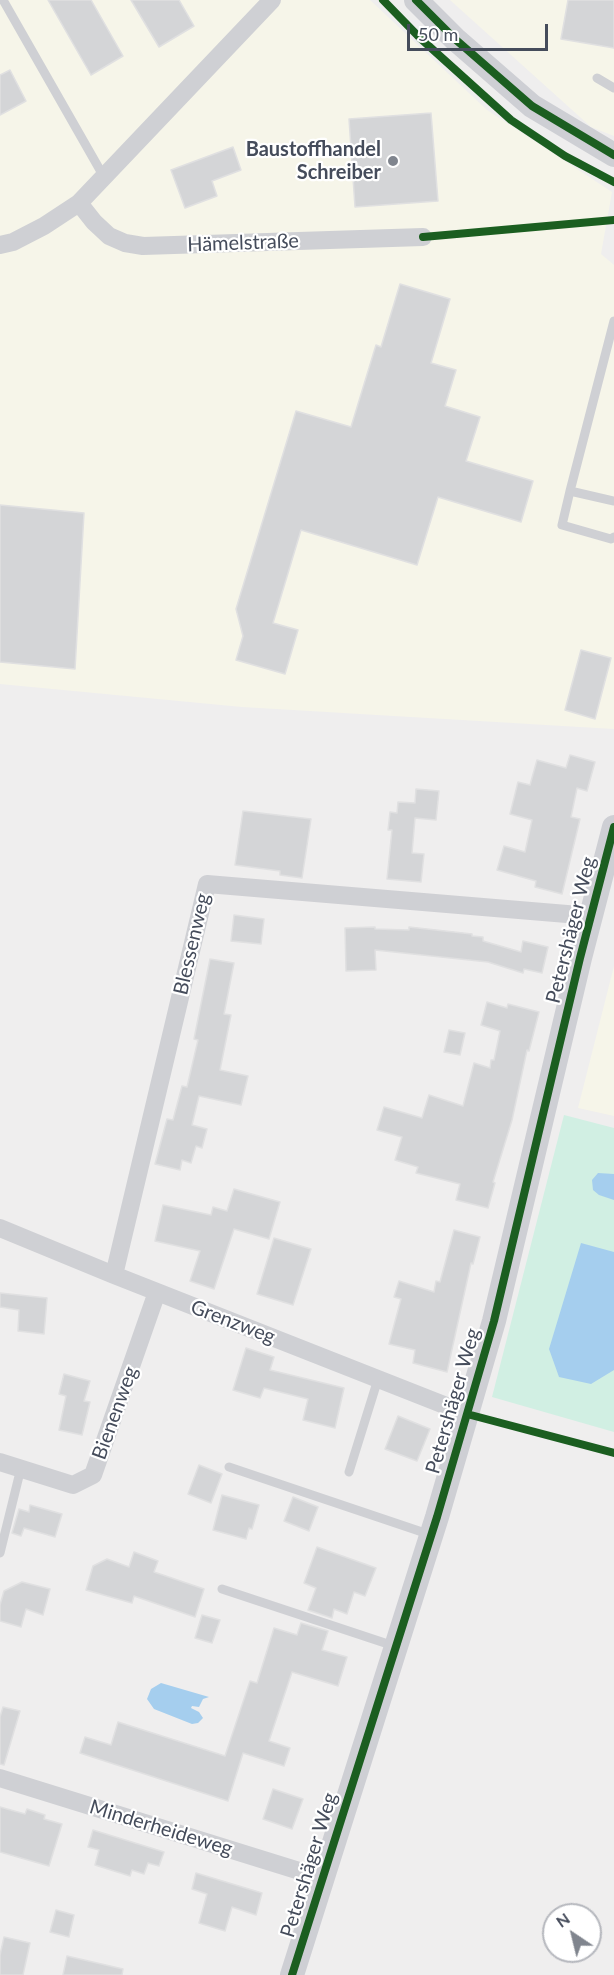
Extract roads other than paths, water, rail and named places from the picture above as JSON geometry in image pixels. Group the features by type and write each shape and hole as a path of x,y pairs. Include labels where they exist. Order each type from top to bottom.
{"street":[{"path":"0,245 13,242 44,226 79,203 272,0"},
{"path":"417,0 455,39 532,106 614,155"},
{"name":"Hämelstraße","path":"79,203 109,236 125,243 143,246 423,237"},
{"name":"Petershäger Weg","path":"292,1975 431,1535 494,1321 614,827"},
{"name":"Blessenweg","path":"114,1275 207,884 591,916"},
{"name":"Grenzweg","path":"0,1228 467,1414"},
{"name":"Bienenweg","path":"0,1462 74,1485 93,1474 158,1292"},
{"name":"Minderheideweg","path":"0,1778 322,1878"}],"lane":[{"path":"3,0 104,177"},
{"path":"597,78 614,88"},
{"path":"614,321 562,525 611,539 614,537"},
{"path":"570,491 614,501"},
{"path":"349,1472 378,1379"},
{"path":"229,1467 431,1535"},
{"path":"0,1553 21,1468"},
{"path":"222,1589 396,1647"}],"water":[{"path":"598,1173 614,1174 614,1200 599,1195 593,1190 592,1180"},
{"path":"581,1243 614,1252 614,1370 591,1384 559,1377 549,1349"},
{"path":"161,1683 209,1697 203,1699 199,1707 192,1706 191,1708 199,1712 203,1718 198,1723 192,1724 154,1709 147,1699 151,1689"}],"place":[{"name":"Baustoffhandel Schreiber","path":"393,161"}]}
